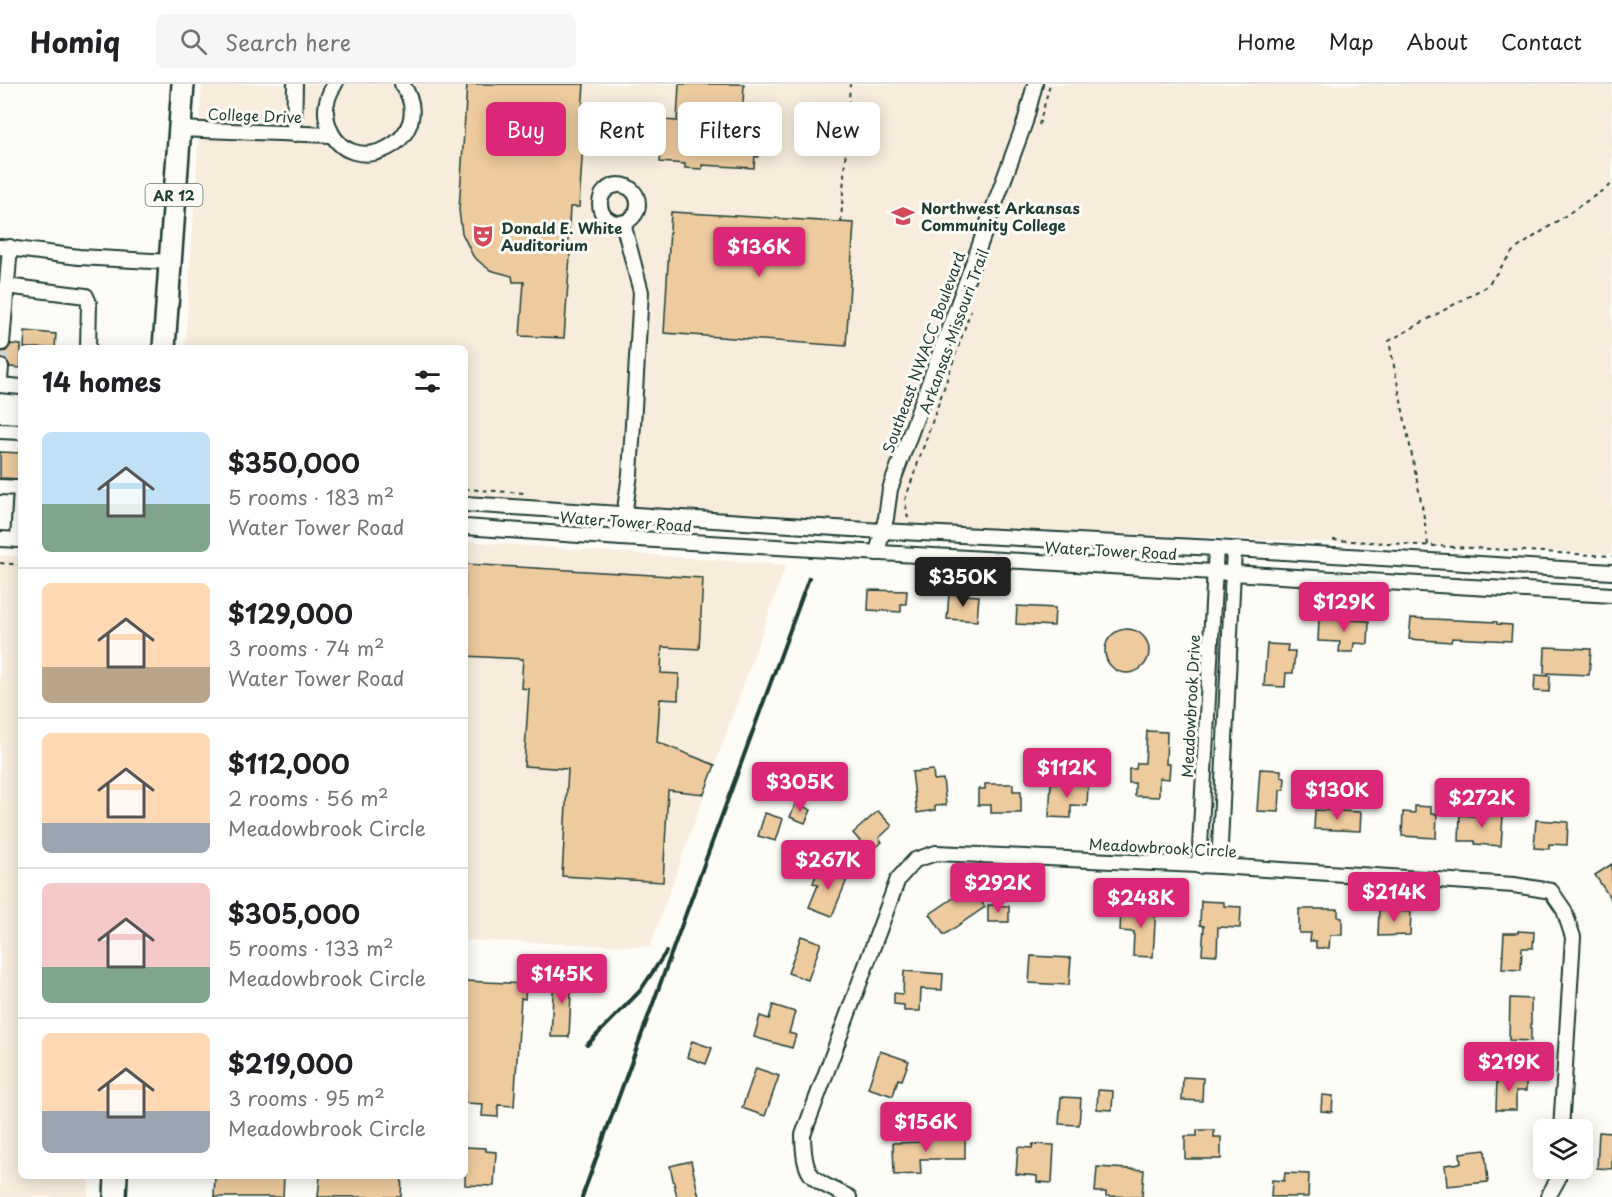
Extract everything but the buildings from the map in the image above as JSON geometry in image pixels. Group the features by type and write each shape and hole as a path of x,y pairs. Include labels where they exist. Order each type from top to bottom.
{"highway":[{"name":"AR 12","path":"164,345 183,84"},
{"path":"115,1197 116,1179"}],"street":[{"path":"294,134 295,84"},
{"path":"335,84 326,104 326,117 331,135 348,149 373,154 387,150 399,142 407,130 411,117 411,104 402,84"},
{"name":"Southeast NWACC Boulevard","path":"877,553 893,482 1025,122 1035,84"},
{"name":"College Drive","path":"178,129 331,135"},
{"path":"621,538 630,474 641,292 623,223"},
{"path":"2,343 6,286 5,247 79,256 170,262"},
{"path":"6,286 86,296 89,303 88,345"},
{"path":"0,385 18,387"},
{"path":"0,431 18,432"},
{"path":"0,487 18,489"},
{"name":"Water Tower Road","path":"468,504 882,531 1612,572"},
{"name":"Water Tower Road","path":"468,527 1612,595"},
{"path":"0,539 18,540"},
{"name":"Meadowbrook Drive","path":"1198,866 1216,548"},
{"path":"1219,866 1234,549"},
{"name":"Meadowbrook Circle","path":"849,1197 813,1180 804,1161 803,1135 898,879 915,860 936,853 1219,866 1514,885 1551,891 1564,910 1573,937 1562,1119"},
{"path":"1548,1197 1558,1179"}],"path":[{"path":"841,222 850,84"},
{"path":"1038,128 1050,84"},
{"path":"1428,546 1389,341 1487,286 1513,251 1612,184"},
{"name":"Arkansas Missouri Trail","path":"908,519 905,500 973,306"},
{"path":"0,563 18,565"}],"shaded area":[{"name":"Northwest Arkansas Community College","path":"202,84 1612,84 1612,554 913,525 468,497 468,345 185,345"},
{"path":"468,541 786,565 650,947 468,940"},
{"path":"0,555 18,557 18,1179 89,1179 88,1197 0,1197"}],"tunnel":[{"path":"1,367 2,343"}],"railway":[{"path":"582,1197 809,578"},
{"path":"587,1045 640,991 666,952"}],"place":[{"name":"Northwest Arkansas Community College","path":"903,216"},
{"name":"Donald E. White Auditorium","path":"483,236"}]}
